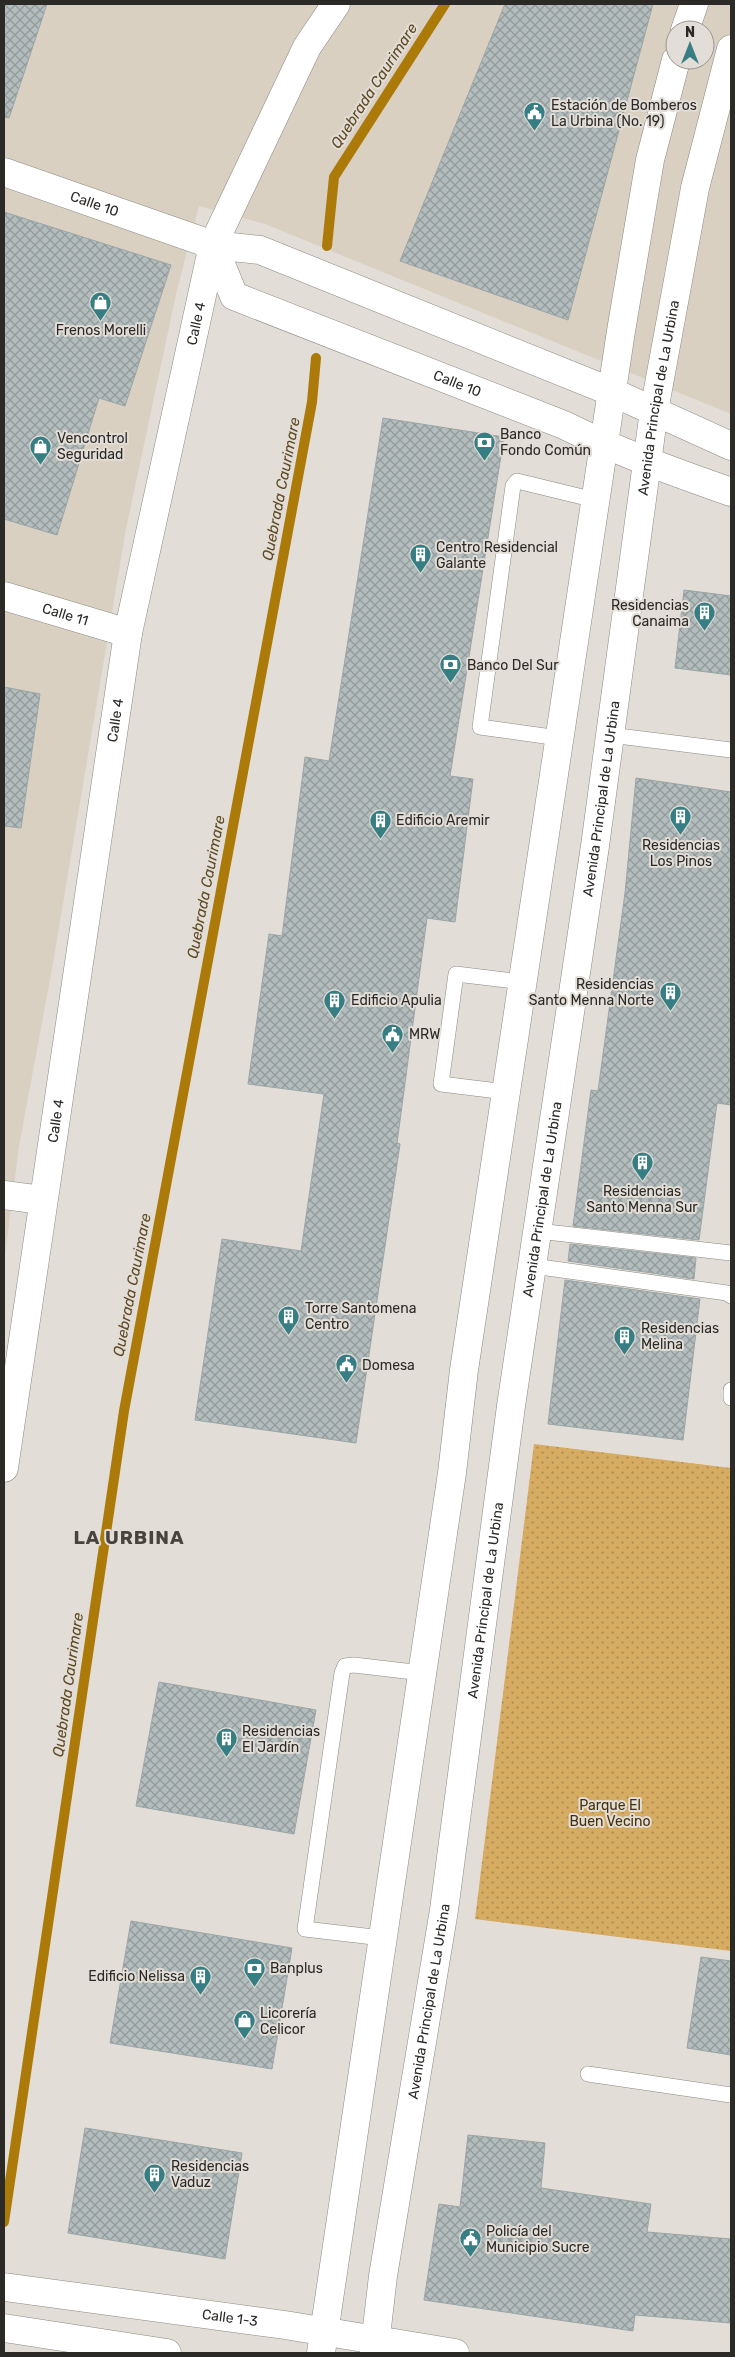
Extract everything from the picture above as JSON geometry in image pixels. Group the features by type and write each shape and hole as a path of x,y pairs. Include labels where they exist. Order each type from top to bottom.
{"main road":[{"name":"Calle 4","path":"4,1468 42,1200 128,633 213,245 307,47 336,4"},
{"path":"688,20 694,4"},
{"name":"Avenida Principal de La Urbina","path":"374,2347 444,1910 511,1406 610,735 654,411 696,188 731,49"},
{"path":"323,2342 452,1473 464,1370 603,444 650,160 673,70"},
{"name":"Calle 10","path":"4,172 213,245 260,250 612,392 731,446"},
{"name":"Calle 10","path":"213,245 234,296 564,425 647,462 731,492"},
{"name":"Calle 11","path":"4,596 128,633"},
{"path":"4,1195 42,1200"},
{"name":"Calle 1-3","path":"4,2287 323,2342 455,2353"},
{"path":"4,2328 167,2353"}],"lane":[{"path":"559,738 480,727 513,486 518,481 595,500"},
{"path":"610,735 731,750"},
{"path":"506,1092 441,1084 456,974 523,982"},
{"path":"538,1231 731,1253"},
{"path":"532,1266 727,1293 731,1296"},
{"path":"731,1390 731,1398"},
{"path":"382,1938 305,1929 340,1683 345,1666 422,1673"},
{"path":"588,2074 731,2095"}],"shaded area":[{"path":"4,4 731,4 731,414 265,224 199,206 177,290 126,529 52,969 19,1146 4,1263"}],"green space":[{"name":"Parque El Buen Vecino","path":"534,1444 731,1468 731,1951 475,1919"}],"building":[{"path":"4,4 47,4 9,118 4,117"},
{"name":"Estación de Bomberos La Urbina (No. 19)","path":"505,4 653,4 568,320 400,261"},
{"path":"4,212 171,265 125,406 99,398 57,535 4,519"},
{"path":"383,418 504,437 450,776 473,779 455,922 427,918 397,1143 400,1144 356,1443 195,1420 222,1239 301,1251 324,1094 248,1084 269,934 282,936 305,757 329,761"},
{"name":"Residencias Canaima","path":"684,590 731,596 731,675 675,668"},
{"path":"4,687 40,694 21,828 4,826"},
{"path":"636,778 731,792 731,1105 717,1103 699,1240 573,1226 591,1090 598,1091 625,893"},
{"path":"570,1244 696,1258 694,1279 568,1261"},
{"name":"Residencias Melina","path":"565,1280 700,1299 683,1440 548,1424"},
{"name":"Residencias El Jardín","path":"159,1682 316,1710 294,1834 136,1806"},
{"name":"Edificio Nelissa","path":"131,1921 292,1948 272,2069 110,2043"},
{"path":"701,1957 731,1961 731,2055 687,2048"},
{"name":"Residencias Vaduz","path":"85,2128 242,2153 225,2259 68,2233"},
{"path":"468,2135 545,2143 541,2188 651,2204 647,2232 731,2239 731,2323 635,2315 633,2331 424,2300 439,2204 460,2207"}],"waterway":[{"name":"Quebrada Caurimare","path":"327,246 334,177 445,4"},
{"name":"Quebrada Caurimare","path":"4,2222 124,1411 312,402 316,358"}],"place":[{"name":"Estación de Bomberos La Urbina (No. 19)","path":"535,132"},
{"name":"Frenos Morelli","path":"101,321"},
{"name":"Banco Fondo Común","path":"484,461"},
{"name":"Vencontrol Seguridad","path":"41,465"},
{"name":"Centro Residencial Galante","path":"420,574"},
{"name":"Residencias Canaima","path":"705,632"},
{"name":"Banco Del Sur","path":"451,684"},
{"name":"Residencias Los Pinos","path":"681,836"},
{"name":"Edificio Aremir","path":"380,839"},
{"name":"Residencias Santo Menna Norte","path":"670,1011"},
{"name":"Edificio Apulia","path":"335,1019"},
{"name":"MRW","path":"393,1053"},
{"name":"Residencias Santo Menna Sur","path":"642,1182"},
{"name":"Torre Santomena Centro","path":"289,1335"},
{"name":"Residencias Melina","path":"625,1355"},
{"name":"Domesa","path":"346,1384"},
{"name":"Residencias El Jardín","path":"226,1758"},
{"name":"Banplus","path":"254,1987"},
{"name":"Edificio Nelissa","path":"201,1995"},
{"name":"Licorería Celicor","path":"244,2040"},
{"name":"Residencias Vaduz","path":"155,2193"},
{"name":"Policía del Municipio Sucre","path":"470,2258"}],"district":[{"name":"LA URBINA","path":"129,1537"}]}
